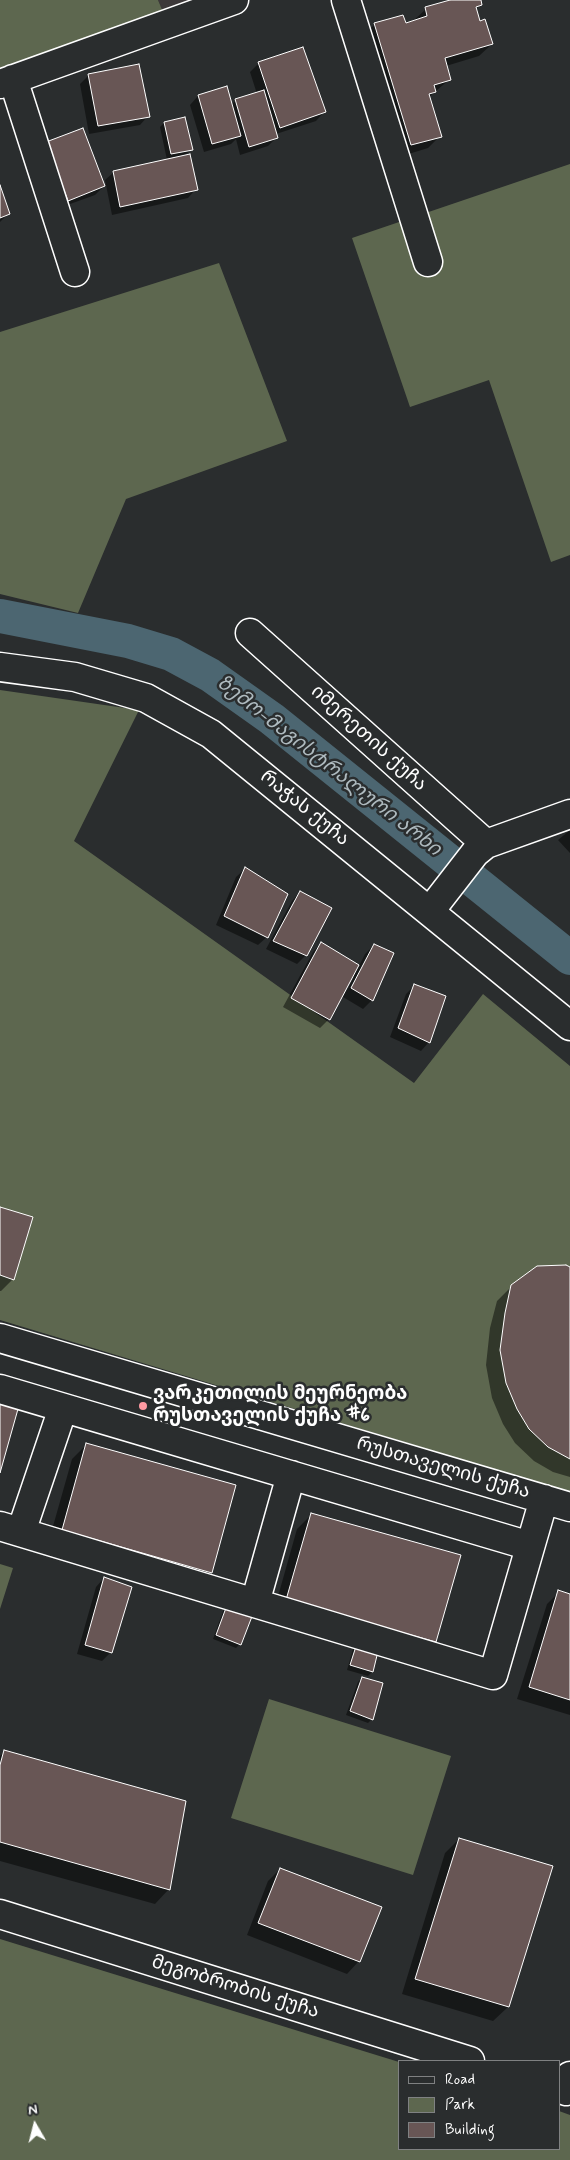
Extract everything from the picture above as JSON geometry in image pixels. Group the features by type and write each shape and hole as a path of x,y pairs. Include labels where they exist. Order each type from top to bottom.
{"street":[{"path":"75,272 7,82 234,0"},
{"path":"346,0 428,262"},
{"name":"იმერეთის ქუჩა","path":"250,633 480,849"},
{"name":"რაჭას ქუჩა","path":"0,667 75,677 146,698 211,734 437,903 570,1026"},
{"path":"437,903 480,849 570,814"},
{"name":"რუსთაველის ქუჩა","path":"0,1338 570,1507"},
{"path":"0,1389 530,1546"},
{"path":"63,1408 11,1529 493,1675 544,1499"},
{"path":"255,1603 291,1475"},
{"name":"მეგობრობის ქუჩა","path":"0,1914 467,2060"}],"shaded area":[{"path":"158,0 193,0 163,12"}],"green space":[{"path":"0,0 158,0 163,12 0,68"},
{"path":"570,164 570,555 551,562 489,380 410,407 352,238"},
{"path":"219,263 287,441 126,499 78,613 0,594 0,332"},
{"path":"0,690 139,710 74,841 414,1083 483,994 570,1066 570,1492 0,1320"},
{"path":"0,1564 13,1568 0,1609"},
{"path":"269,1699 451,1756 413,1875 231,1818"},
{"path":"0,1939 398,2062 398,2150 560,2150 560,2111 570,2115 570,2160 0,2160"}],"building":[{"path":"450,0 481,0 482,5 476,7 480,21 485,19 493,44 445,58 451,80 434,85 436,92 429,94 442,137 411,145 374,23 403,15 406,23 427,16 425,7"},
{"path":"303,47 326,112 280,128 258,62"},
{"path":"139,64 150,117 98,126 88,74"},
{"path":"227,86 241,136 212,144 198,95"},
{"path":"264,90 278,138 249,147 235,99"},
{"path":"185,117 193,150 171,154 164,122"},
{"path":"83,128 105,186 68,201 46,142"},
{"path":"190,154 198,190 120,207 113,171"},
{"path":"0,185 10,214 0,218"},
{"path":"245,867 288,894 268,938 224,916"},
{"path":"300,891 332,908 307,956 273,941"},
{"path":"321,942 359,965 330,1020 291,998"},
{"path":"374,944 394,953 373,1001 351,988"},
{"path":"414,984 446,996 430,1043 398,1028"},
{"path":"0,1207 33,1217 14,1280 0,1275"},
{"path":"566,1265 570,1267 570,1459 548,1447 529,1429 517,1409 506,1383 500,1350 511,1285 537,1266"},
{"path":"0,1404 18,1409 0,1473"},
{"path":"86,1443 236,1485 212,1573 62,1530"},
{"path":"311,1513 461,1555 436,1642 286,1600"},
{"path":"104,1577 132,1587 112,1653 85,1645"},
{"path":"558,1590 570,1594 570,1700 529,1687"},
{"path":"230,1597 256,1606 241,1645 216,1635"},
{"path":"359,1637 380,1643 373,1672 350,1665"},
{"path":"362,1677 383,1683 373,1720 350,1711"},
{"path":"4,1750 186,1801 170,1890 0,1842 0,1765"},
{"path":"459,1838 553,1866 509,2007 415,1979"},
{"path":"280,1868 382,1907 360,1962 258,1923"}],"waterway":[{"name":"ზემო-მაგისტრალური არხი","path":"0,616 128,641 171,654 210,675 272,719 570,958"}],"place":[{"name":"ვარკეთილის მეურნეობა რუსთაველის ქუჩა #6","path":"143,1406"}]}
